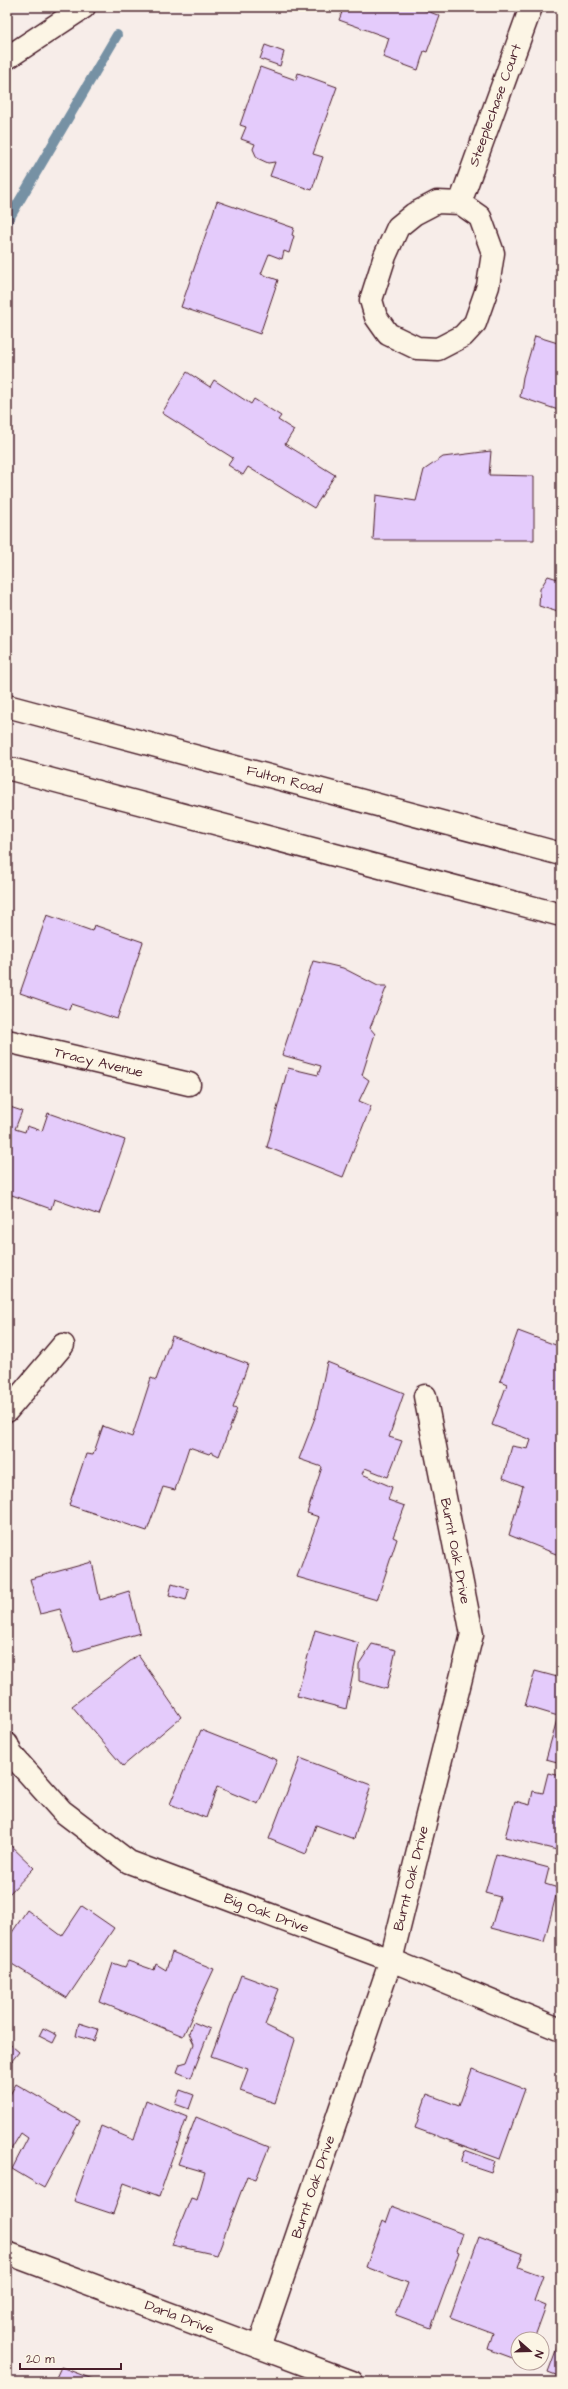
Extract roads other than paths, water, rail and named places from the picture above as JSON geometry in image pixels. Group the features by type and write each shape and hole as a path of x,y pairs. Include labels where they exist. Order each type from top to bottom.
{"street":[{"path":"7,58 84,7"},
{"name":"Steeplechase Court","path":"460,203 531,7"},
{"path":"437,202 460,203 480,217 486,231 493,253 488,286 475,323 463,336 438,349 417,348 388,334 376,317 371,300 385,256 398,227 414,214 437,202"},
{"name":"Fulton Road","path":"7,706 561,854"},
{"path":"7,768 561,915"},
{"name":"Tracy Avenue","path":"7,1041 189,1084"},
{"path":"7,1411 63,1345"},
{"name":"Burnt Oak Drive","path":"259,2347 391,1960 472,1634 425,1396"},
{"name":"Big Oak Drive","path":"7,1744 12,1754 62,1811 129,1862 391,1960 561,2030"},
{"name":"Darla Drive","path":"7,2253 352,2382"}],"waterway":[{"path":"7,222 117,35"}]}
